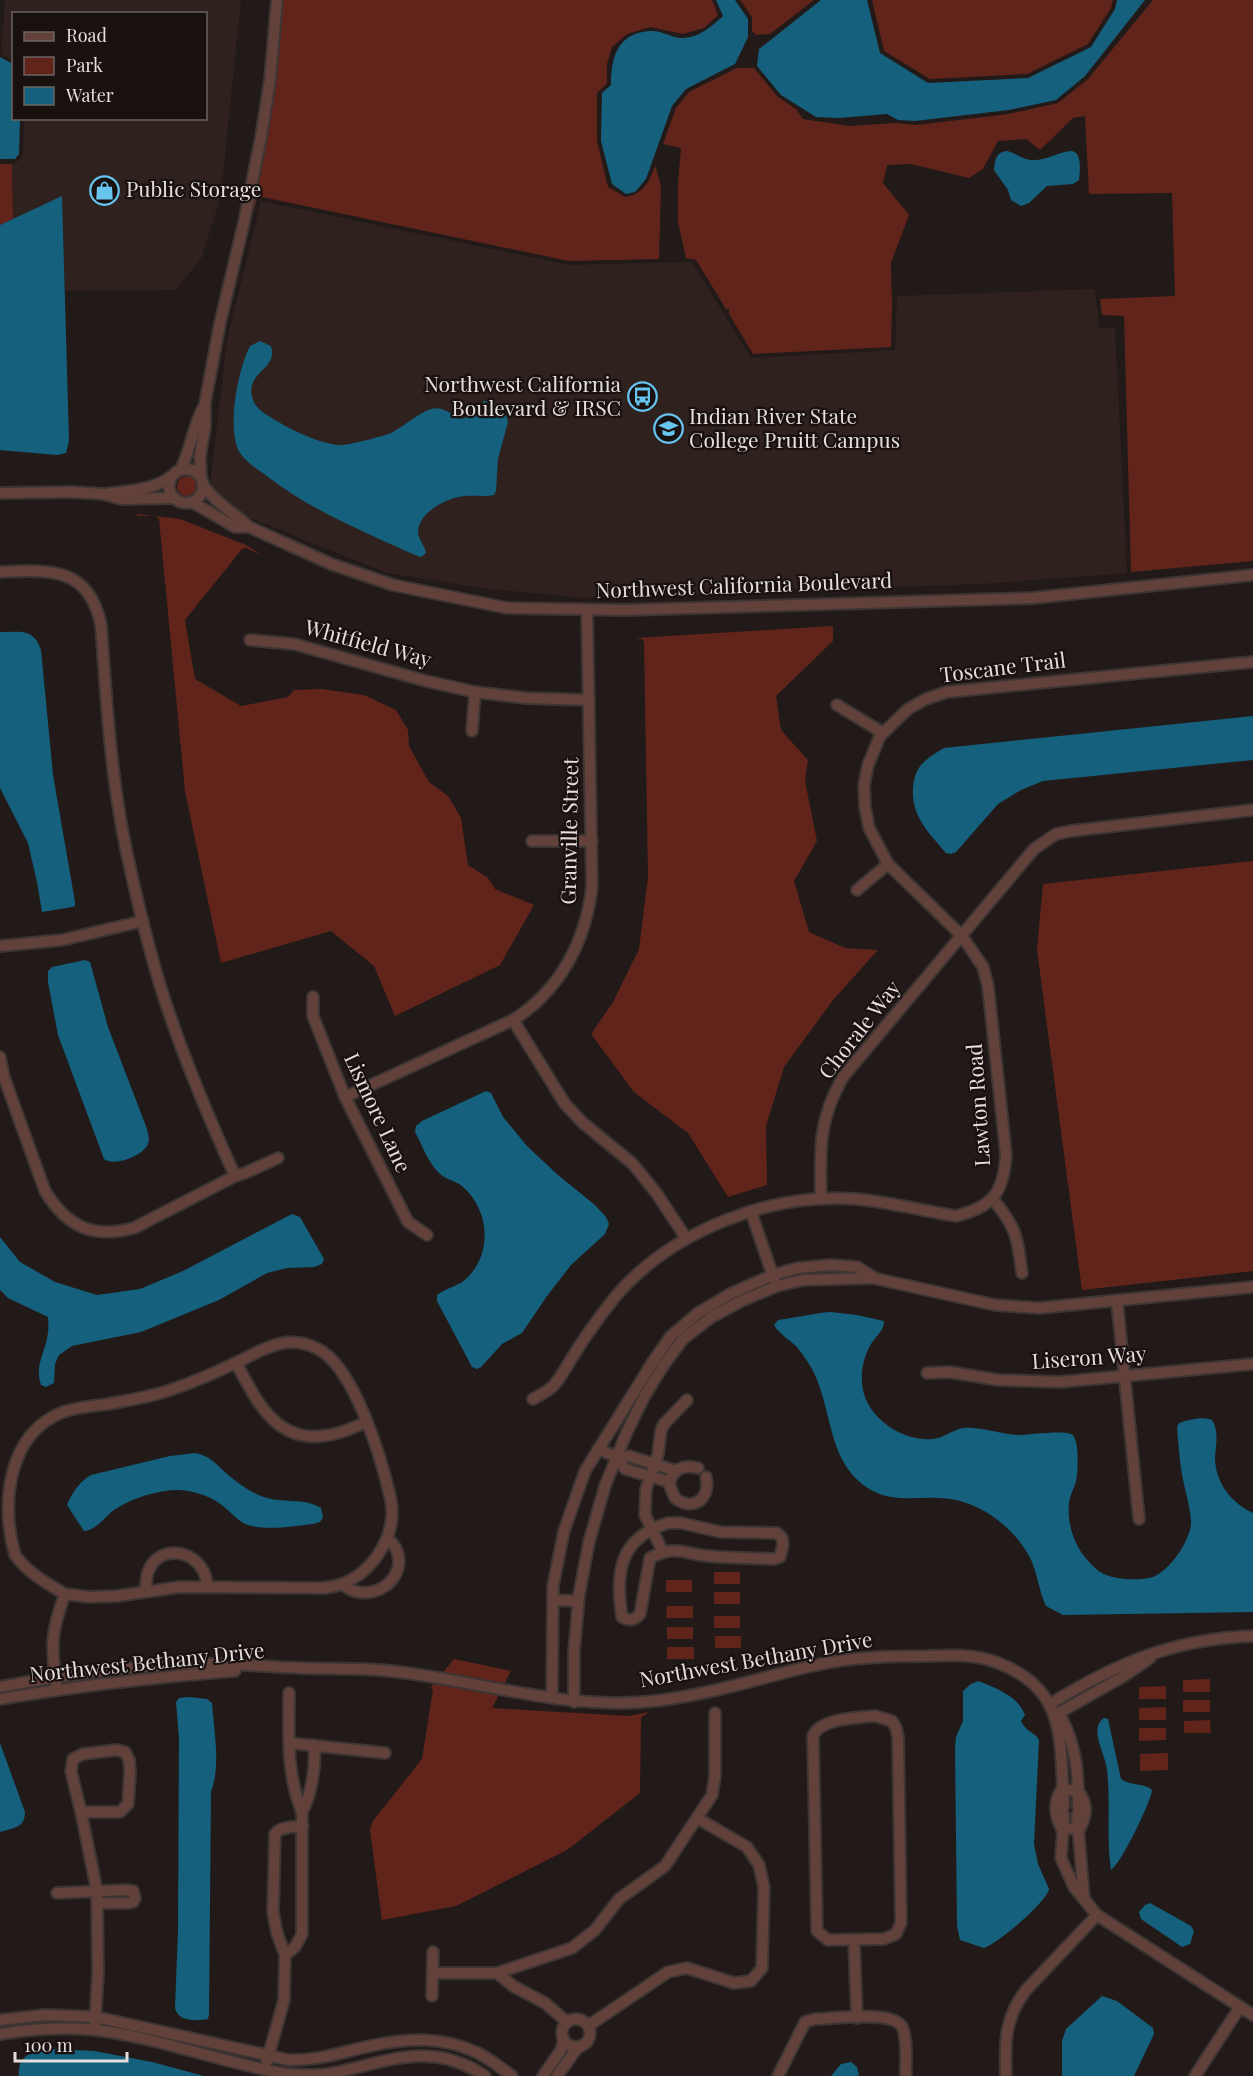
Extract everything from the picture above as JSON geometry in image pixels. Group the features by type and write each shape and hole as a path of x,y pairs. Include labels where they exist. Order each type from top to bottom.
{"street":[{"path":"103,494 121,499 175,498 184,503 192,502 200,497 202,481 200,456 205,427 205,403 220,323 261,138 270,80 277,0"},
{"path":"175,498 169,486 187,458 197,418 205,403"},
{"path":"0,493 103,494 152,488 162,484 177,472 192,469 202,481"},
{"name":"Northwest California Boulevard","path":"202,481 211,497 249,527 331,564 393,585 507,608 587,610 1033,598 1253,575"},
{"name":"Northwest California Boulevard","path":"192,502 235,527 249,527"},
{"path":"0,572 44,570 75,579 84,587 98,611 109,735 123,832 143,921 160,986 200,1096 235,1176"},
{"path":"84,587 93,578"},
{"name":"Granville Street","path":"345,1097 513,1020 531,1007 559,978 576,949 590,910 592,886 587,610"},
{"name":"Whitfield Way","path":"250,640 294,644 426,681 475,692 526,698 589,700"},
{"name":"Toscane Trail","path":"962,936 888,864 869,828 864,785 867,765 883,733 908,709 926,699 947,692 1253,662"},
{"path":"472,731 475,692"},
{"path":"837,705 883,733"},
{"path":"962,936 1034,849 1056,834 1253,810"},
{"path":"532,840 592,841"},
{"path":"856,890 888,864"},
{"path":"0,946 62,940 143,921"},
{"name":"Chorale Way","path":"821,1198 821,1132 833,1094 843,1077 867,1047 962,936"},
{"name":"Lawton Road","path":"962,936 983,967 988,986 1006,1154 1006,1167 1001,1185 993,1199"},
{"name":"Lismore Lane","path":"313,997 313,1016 345,1097 408,1222 427,1235"},
{"path":"513,1020 565,1104 583,1123 633,1164 657,1194 686,1238"},
{"path":"0,1057 4,1077 45,1191 54,1206 78,1226 108,1233 134,1228 235,1176 278,1158"},
{"path":"533,1399 553,1387 582,1342 624,1287 686,1238 713,1224 783,1203 821,1198 856,1199 956,1216 969,1213 993,1199 1010,1220 1016,1235 1022,1273"},
{"path":"751,1212 777,1286"},
{"path":"552,1697 553,1586 564,1531 585,1472 671,1336 698,1313 722,1298 773,1275 798,1268 830,1265 857,1267 873,1278"},
{"path":"574,1702 574,1652 578,1601 589,1542 605,1486 644,1397 663,1366 683,1339 710,1318 741,1301 777,1286 803,1280 873,1278 995,1305 1039,1308 1253,1287"},
{"path":"1117,1300 1139,1519"},
{"path":"295,1342 316,1347 329,1355 344,1374 367,1422 385,1474 392,1503 387,1539 379,1554 362,1572 342,1584 310,1589 180,1587 90,1597 65,1594 36,1577 16,1555 6,1537 2,1519 0,1497 4,1477 10,1459 19,1444 34,1428 62,1412 79,1407 148,1397 201,1379 236,1363 264,1347 295,1342"},
{"path":"236,1363 259,1404 271,1420 285,1429 306,1436 321,1437 367,1422"},
{"name":"Liseron Way","path":"927,1373 949,1372 1029,1382 1060,1382 1253,1364"},
{"path":"663,1552 645,1515 646,1489 656,1465 662,1427 687,1400"},
{"path":"598,1449 617,1457 629,1456 676,1471 689,1466 698,1468"},
{"path":"617,1457 625,1469 670,1482"},
{"path":"676,1471 670,1482 671,1492 681,1503 695,1503 706,1493 708,1486 706,1477"},
{"path":"668,1523 681,1523 721,1532 777,1533 782,1538 783,1545 780,1557 774,1558 707,1556 681,1550 663,1552 650,1558 640,1614 628,1621 622,1617 618,1580 623,1561 634,1542 651,1528 668,1523"},
{"path":"342,1584 353,1591 362,1592 374,1592 386,1587 398,1569 399,1557 395,1545 387,1539"},
{"path":"146,1592 147,1575 153,1564 162,1557 174,1554 190,1557 200,1564 206,1575 207,1587"},
{"path":"57,1690 51,1649 54,1624 65,1594"},
{"path":"553,1600 578,1601"},
{"path":"1055,1715 1124,1664 1194,1641 1253,1636"},
{"name":"Northwest Bethany Drive","path":"0,1687 55,1677 190,1664 389,1671 574,1702 609,1704 705,1694 818,1665 876,1656 971,1655 996,1661 1018,1671 1036,1684 1055,1715 1060,1736 1064,1810 1061,1858 1074,1887 1097,1915 1253,2015"},
{"name":"Northwest Bethany Drive","path":"0,1699 175,1675 298,1668"},
{"path":"1050,1704 1101,1682"},
{"path":"285,1955 295,1947 302,1934 303,1826 302,1812 289,1765 289,1693"},
{"path":"433,1973 497,1973 572,1948 595,1930 619,1899 665,1866 712,1795 715,1713"},
{"name":"Northwest Bethany Drive","path":"1055,1715 1061,1718 1073,1743 1076,1758 1084,1899"},
{"path":"880,1716 891,1721 898,1737 901,1923 898,1932 888,1939 854,1941 828,1940 818,1931 813,1736 824,1724 880,1716"},
{"path":"289,1743 385,1753"},
{"path":"302,1812 307,1802 314,1745"},
{"path":"81,1812 112,1813 126,1808 130,1799 130,1772 129,1760 124,1752 116,1750 80,1755 73,1759 70,1771 97,1891 95,2030"},
{"path":"1062,1789 1078,1791"},
{"name":"Northwest Bethany Drive","path":"1062,1789 1057,1796 1055,1813 1062,1829"},
{"name":"Northwest Bethany Drive","path":"1078,1791 1085,1800 1085,1816 1080,1828"},
{"path":"588,2026 668,1972 687,1968 734,1983 751,1981 762,1968 765,1887 759,1865 747,1847 697,1818"},
{"path":"264,2073 284,2000 285,1955 273,1912 275,1834 278,1830 303,1826"},
{"path":"1062,1829 1080,1828"},
{"path":"57,1893 133,1891 135,1898 129,1903 97,1903"},
{"path":"1006,2076 1005,2037 1016,2003 1097,1915"},
{"path":"854,1941 857,2018"},
{"path":"432,1996 433,1952"},
{"path":"497,1973 513,1986 545,2003 567,2022"},
{"path":"1195,2076 1240,2007"},
{"path":"0,2019 45,2015 96,2017 289,2060 309,2061 370,2046 434,2039 456,2044 480,2054 512,2076"},
{"path":"778,2076 805,2022 815,2019 884,2017 900,2023 904,2032 906,2076"},
{"path":"543,2076 561,2050 564,2040 562,2029 567,2022 580,2019 588,2026 590,2037 578,2047 557,2076"},
{"path":"0,2034 45,2028 95,2030 124,2035 264,2073 313,2075 401,2057 433,2055 452,2059 485,2076"},
{"path":"564,2040 569,2045 578,2047"}],"shaded area":[{"path":"5,0 241,0 221,195 202,257 176,290 65,291 62,196 13,219 12,164 18,161 23,154 24,120 207,120 207,12 12,12 12,60 1,54"},
{"name":"Indian River State College Pruitt Campus","path":"261,201 569,265 692,262 751,358 895,350 897,296 1095,289 1099,328 1115,328 1127,573 982,584 585,598 488,589 387,573 208,501 227,340"}],"green space":[{"path":"283,0 712,0 718,15 704,28 683,34 650,27 627,34 612,47 607,64 607,83 597,93 597,141 608,187 625,197 631,196 644,187 655,166 656,168 661,187 659,259 569,261 262,197 257,199 253,213 251,212 281,26"},
{"path":"740,0 814,0 770,34 756,35 752,31 752,17"},
{"path":"872,0 1113,0 1111,8 1088,44 1027,74 930,79 884,51"},
{"path":"1153,0 1253,0 1253,561 1131,572 1124,316 1102,315 1100,299 1175,296 1172,193 1089,194 1085,116 1073,118 1040,150 1026,139 998,141 983,169 969,178 911,164 887,165 883,183 909,215 891,263 891,347 753,354 729,314 729,309 726,309 696,260 686,258 678,222 681,148 663,144 676,108 689,92 737,68 754,68 778,97 796,109 803,119 849,126 895,123 916,125 1009,114 1058,103 1088,79"},
{"path":"0,164 12,164 13,219 0,225"},
{"path":"183,476 191,476 197,482 197,490 191,496 183,496 177,490 177,482"},
{"path":"155,516 180,519 246,545 262,555 246,548 242,549 185,620 195,679 241,706 288,697 294,690 322,689 364,695 396,710 408,730 409,746 429,782 448,796 461,818 468,865 488,878 495,889 534,905 500,965 395,1016 374,966 331,931 221,963 185,791 159,519"},
{"path":"833,626 833,641 776,696 781,730 808,760 805,781 817,841 794,881 809,932 845,948 878,950 833,1000 784,1067 766,1126 767,1185 728,1197 688,1133 634,1092 591,1034 613,1002 639,949 648,877 644,642 642,639 635,638"},
{"path":"1253,861 1253,1271 1082,1290 1037,950 1043,884"},
{"path":"714,1572 740,1572 740,1584 714,1584"},
{"path":"666,1580 692,1580 692,1592 666,1592"},
{"path":"714,1592 740,1592 740,1604 714,1604"},
{"path":"667,1606 693,1606 693,1618 666,1618"},
{"path":"714,1616 740,1616 740,1628 714,1628"},
{"path":"667,1627 693,1627 693,1639 667,1639"},
{"path":"715,1636 741,1636 741,1648 715,1648"},
{"path":"667,1647 694,1647 694,1659 667,1659"},
{"path":"454,1659 511,1671 492,1708 628,1716 649,1712 641,1718 640,1793 567,1850 456,1906 382,1920 370,1830 373,1821 422,1759 433,1690 431,1687"},
{"path":"1210,1679 1210,1692 1183,1692 1183,1680"},
{"path":"1166,1686 1166,1699 1139,1699 1139,1687"},
{"path":"1183,1700 1210,1700 1210,1712 1183,1712"},
{"path":"1166,1707 1166,1720 1139,1720 1139,1708"},
{"path":"1210,1720 1211,1733 1184,1733 1184,1721"},
{"path":"1139,1728 1166,1728 1166,1740 1139,1741"},
{"path":"1168,1753 1168,1770 1140,1771 1140,1754"}],"water":[{"path":"716,0 735,0 748,19 748,37 735,64 686,89 672,106 646,179 635,192 626,194 612,184 601,141 602,93 611,85 612,65 618,49 630,36 639,33 654,31 682,38 700,34 723,16"},
{"path":"821,0 867,0 880,53 928,83 1028,78 1091,47 1115,9 1117,0 1145,0 1085,76 1056,100 1009,110 915,121 898,120 887,114 840,118 816,117 781,95 757,66 759,49"},
{"path":"0,57 12,63 12,120 20,120 19,154 15,159 0,159"},
{"path":"1007,151 1033,160 1068,151 1074,152 1078,156 1080,165 1079,180 1073,184 1047,186 1029,203 1021,206 1011,200 1008,190 994,170 998,155"},
{"path":"62,196 69,441 66,453 57,455 0,450 0,225"},
{"path":"260,341 271,346 272,354 266,367 252,384 251,392 256,406 288,427 328,443 346,445 387,434 435,408 460,419 465,418 484,401 496,405 503,410 508,422 498,459 494,495 458,497 429,512 423,518 418,531 426,553 421,557 339,520 293,495 248,462 240,453 236,443 235,400 241,369 250,346"},
{"path":"0,632 20,632 30,635 41,650 53,775 75,902 75,906 72,907 42,912 28,843 0,788"},
{"path":"1253,716 1253,760 1043,781 1021,790 998,804 956,852 951,854 946,853 927,831 915,807 913,787 918,770 926,760 944,748"},
{"path":"85,960 90,962 108,1027 149,1136 149,1142 140,1153 121,1161 114,1162 104,1159 58,1035 48,982 48,971 52,967"},
{"path":"486,1091 491,1093 503,1117 527,1146 595,1205 609,1224 605,1234 571,1265 522,1333 502,1344 477,1369 472,1367 437,1301 437,1295 465,1280 476,1267 484,1243 482,1218 471,1195 462,1186 443,1176 434,1168 415,1132 416,1126 422,1121"},
{"path":"292,1214 300,1217 324,1259 322,1264 267,1273 219,1300 141,1332 72,1346 59,1355 55,1364 54,1383 46,1387 41,1385 39,1371 47,1339 48,1317 8,1298 0,1290 0,1237 20,1262 55,1282 97,1295 140,1289 183,1271"},
{"path":"831,1312 884,1321 881,1331 871,1344 865,1358 862,1383 869,1406 877,1416 897,1431 921,1439 937,1438 963,1428 1017,1435 1060,1432 1071,1434 1076,1441 1078,1463 1076,1481 1069,1503 1071,1530 1078,1547 1088,1561 1100,1572 1111,1577 1142,1579 1154,1577 1174,1560 1188,1536 1191,1521 1181,1468 1177,1427 1179,1423 1191,1420 1204,1418 1212,1420 1216,1433 1216,1466 1221,1483 1238,1504 1253,1513 1253,1612 1063,1615 1046,1606 1028,1554 1011,1532 990,1514 965,1502 951,1499 895,1498 871,1490 856,1479 838,1451 819,1385 810,1366 797,1347 774,1325 778,1320"},
{"path":"195,1453 208,1458 238,1483 256,1494 276,1500 300,1501 314,1505 321,1508 323,1517 320,1522 313,1524 280,1528 256,1527 236,1518 215,1500 190,1491 171,1490 129,1502 114,1510 93,1528 84,1531 67,1505 77,1488 91,1475 170,1456"},
{"path":"978,1681 1012,1698 1022,1708 1025,1715 1021,1721 1039,1740 1034,1844 1038,1864 1049,1889 1040,1903 1021,1922 1000,1939 984,1948 960,1940 957,1926 955,1747 956,1737 963,1721 963,1691"},
{"path":"179,1698 207,1699 212,1703 216,1748 216,1771 211,1792 209,2014 208,2019 198,2020 188,2020 180,2016 175,2008 178,1930 179,1738 176,1702"},
{"path":"1104,1718 1108,1719 1121,1779 1152,1790 1135,1832 1111,1870 1107,1770 1098,1735 1099,1723"},
{"path":"0,1743 25,1812 21,1824 0,1832"},
{"path":"1150,1903 1191,1926 1194,1931 1190,1944 1182,1947 1141,1919 1139,1912"},
{"path":"1102,1996 1117,2001 1153,2028 1154,2034 1134,2076 1062,2076 1062,2041 1066,2029"},
{"path":"52,2049 94,2051 152,2062 204,2076 19,2076 19,2068 24,2058 33,2053"},
{"path":"851,2062 857,2067 859,2076 831,2076 841,2064"}],"place":[{"name":"Public Storage","path":"105,190"},
{"name":"Northwest California Boulevard & IRSC","path":"642,397"},
{"name":"Indian River State College Pruitt Campus","path":"668,429"}]}
